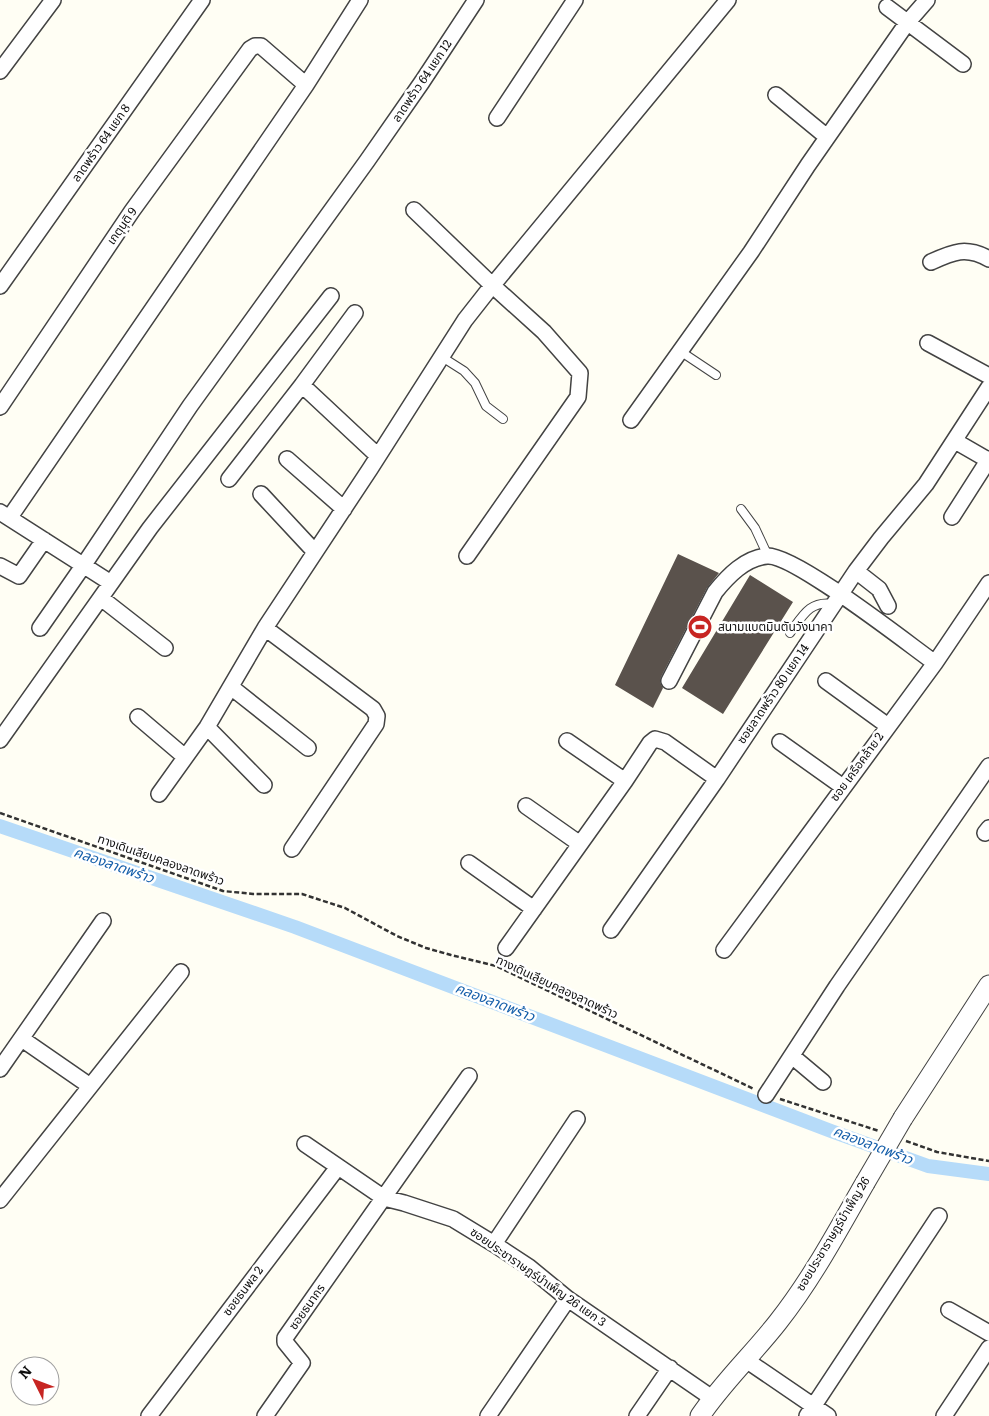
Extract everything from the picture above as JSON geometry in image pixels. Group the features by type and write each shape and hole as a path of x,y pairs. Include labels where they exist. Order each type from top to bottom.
{"street":[{"path":"0,71 54,0"},
{"name":"ลาดพร้าว 64 แยก 8","path":"0,286 202,0"},
{"path":"111,584 5,515 306,85 360,0"},
{"name":"ลาดพร้าว 64 แยก 12","path":"40,628 190,406 367,161 476,0"},
{"path":"497,118 575,0"},
{"path":"159,794 207,727 265,628 465,320 728,0"},
{"path":"631,420 751,252 827,137 907,23 927,0"},
{"path":"887,7 963,64"},
{"name":"เกตุนุติ 9","path":"0,407 132,211 250,49 255,46 261,46 306,85"},
{"path":"776,95 827,137"},
{"path":"414,210 544,332 580,373 578,397 467,556"},
{"path":"931,262 951,252 962,251 972,252 989,259"},
{"path":"0,740 150,528 331,296"},
{"path":"229,479 302,386 355,313"},
{"path":"928,342 989,376"},
{"path":"302,386 378,456"},
{"name":"ซอยลาดพร้าว 80 แยก 14","path":"611,930 717,779 856,571 926,484 989,387"},
{"path":"952,517 988,460 955,441"},
{"path":"287,459 344,509"},
{"path":"261,494 316,552"},
{"path":"0,566 19,576 44,540"},
{"path":"669,681 716,592 725,580 735,570 750,561 768,556 778,557 797,566 837,599 934,663"},
{"path":"856,571 879,589 888,606"},
{"name":"ซอย เครือคล้าย 2","path":"724,950 934,663 989,583"},
{"path":"101,598 165,648"},
{"path":"265,628 372,709 377,716 376,724 292,849"},
{"path":"826,681 888,726"},
{"path":"232,687 308,748"},
{"path":"138,717 185,757"},
{"path":"207,727 264,785"},
{"path":"506,948 650,743 655,739 665,742 717,779"},
{"path":"567,741 625,781"},
{"path":"780,742 843,787"},
{"path":"766,1095 837,986 989,766"},
{"path":"526,806 580,844"},
{"path":"469,863 534,909"},
{"path":"0,1069 103,921"},
{"path":"0,1200 181,972"},
{"name":"ซอยประชาราษฎร์บำเพ็ญ 26","path":"700,1416 712,1398 779,1321 815,1268 903,1118 989,985"},
{"path":"22,1039 90,1086"},
{"path":"792,1056 823,1082"},
{"path":"384,1198 470,1076"},
{"path":"494,1244 577,1119"},
{"name":"ซอยประชาราษฎร์บำเพ็ญ 26 แยก 3","path":"305,1144 384,1198 453,1219 494,1244 529,1267 568,1299 712,1398"},
{"name":"ซอยธนพล 2","path":"149,1416 338,1167"},
{"name":"ซอยธนากร","path":"265,1416 302,1363 285,1338 384,1198"},
{"path":"810,1411 939,1216"},
{"path":"488,1416 568,1299"},
{"path":"949,1310 989,1334"},
{"path":"944,1416 989,1348"},
{"path":"746,1360 810,1411 828,1416"},
{"path":"638,1416 670,1368"}],"lane":[{"path":"680,351 716,375"},
{"path":"442,357 475,383 486,406 503,419"},
{"path":"741,509 758,533 768,556"},
{"path":"790,633 805,613 816,604 837,599"}],"path":[{"name":"ทางเดินเลียบคลองลาดพร้าว","path":"0,813 223,891 253,894 302,894 345,908 412,942 451,955 496,966 766,1095 883,1133"},
{"path":"901,1139 937,1152 989,1161"}],"building":[{"path":"678,554 719,573 707,588 661,677 660,682 663,688 653,708 615,685"},
{"path":"750,575 793,602 723,714 682,688"}],"waterway":[{"name":"คลองลาดพร้าว","path":"0,826 295,927 831,1131 928,1166 989,1174"}],"place":[{"name":"สนามแบตมินตันวังนาคา","path":"700,627"}]}
